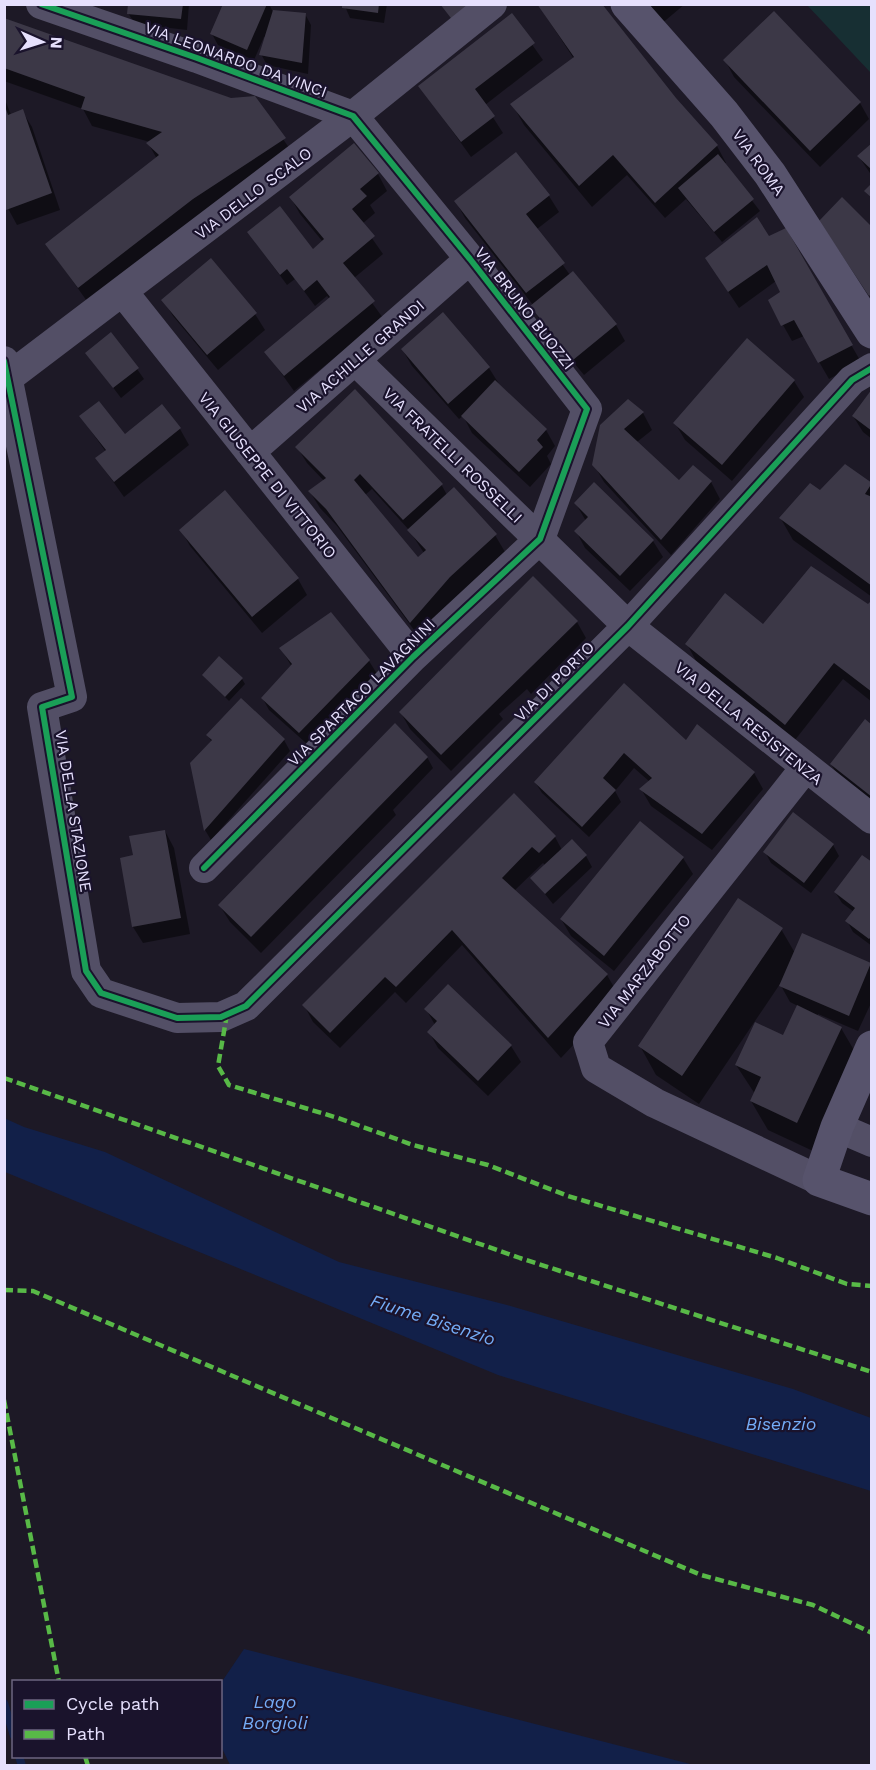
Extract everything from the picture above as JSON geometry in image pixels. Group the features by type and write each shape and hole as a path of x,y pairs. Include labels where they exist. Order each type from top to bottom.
{"main road":[{"name":"VIA ROMA","path":"627,4 724,114 770,174 872,332"},
{"path":"872,1047 837,1127 819,1180 872,1199"}],"street":[{"name":"VIA LEONARDO DA VINCI","path":"41,4 77,10 353,116"},
{"name":"VIA DELLO SCALO","path":"7,369 123,292 353,116 492,4"},
{"name":"VIA BRUNO BUOZZI","path":"353,116 470,259 587,409 540,540"},
{"name":"VIA ACHILLE GRANDI","path":"250,452 470,259"},
{"name":"VIA GIUSEPPE DI VITTORIO","path":"123,292 413,657"},
{"name":"VIA FRATELLI ROSSELLI","path":"355,360 628,626"},
{"name":"VIA DELLA STAZIONE","path":"7,369 72,697 42,706 87,971 101,993 177,1018 221,1017 246,1006"},
{"name":"VIA DI PORTO","path":"246,1006 628,626 852,380 872,369"},
{"name":"VIA SPARTACO LAVAGNINI","path":"204,868 413,657 540,540"},
{"name":"VIA DELLA RESISTENZA","path":"628,626 872,819"},
{"name":"VIA MARZABOTTO","path":"805,768 588,1042 596,1068 655,1104 819,1180"},
{"path":"837,1127 872,1142"}],"green space":[{"path":"807,5 871,5 871,73"}],"water":[{"name":"Bisenzio","path":"4,1118 24,1127 105,1152 339,1262 507,1305 793,1389 871,1418 871,1491 498,1375 5,1172"},
{"name":"Lago Borgioli","path":"244,1649 694,1765 230,1765 222,1748 222,1682"}],"building":[{"path":"128,4 183,4 181,19 127,14"},
{"path":"223,4 267,4 247,50 210,34"},
{"path":"342,4 379,4 378,13 342,8"},
{"path":"440,4 475,4 454,22"},
{"path":"537,4 602,4 676,98 718,145 655,203 613,155 579,186 510,104 574,57"},
{"path":"273,10 306,13 302,63 259,55"},
{"path":"774,11 861,102 810,151 723,60"},
{"path":"512,13 535,43 475,89 495,116 461,142 418,86"},
{"path":"4,18 231,98 255,96 286,138 193,199 78,288 45,244 159,155 146,143 162,132 81,109 85,97 4,68"},
{"path":"5,106 8,115 23,109 52,193 6,210"},
{"path":"354,143 379,173 360,189 367,196 352,209 375,236 343,263 375,301 284,376 264,352 330,297 317,280 304,291 287,269 280,275 247,232 280,206 313,249 324,239 289,197"},
{"path":"872,143 872,170 857,156"},
{"path":"516,152 550,195 526,214 565,263 526,293 454,201"},
{"path":"718,154 754,199 714,232 678,188"},
{"path":"872,183 872,198 864,191"},
{"path":"842,197 872,227 872,293 869,296 819,221"},
{"path":"757,217 769,236 786,228 853,345 818,363 794,320 781,326 768,300 780,292 767,265 728,292 705,258"},
{"path":"211,258 257,313 207,355 161,300"},
{"path":"573,271 617,324 573,360 530,306"},
{"path":"443,312 490,367 448,404 401,349"},
{"path":"111,332 139,368 113,388 85,353"},
{"path":"747,338 795,380 722,465 673,423"},
{"path":"495,380 547,429 537,440 543,447 519,472 461,416"},
{"path":"355,389 443,484 403,520 360,474 354,480 418,557 426,550 407,530 454,487 497,534 450,577 410,623 326,509 308,491 326,478 295,447"},
{"path":"872,389 872,431 852,416"},
{"path":"628,399 644,412 624,429 679,480 693,465 712,481 661,540 592,465 600,425"},
{"path":"99,401 125,434 162,404 181,428 114,482 95,458 106,450 79,416"},
{"path":"845,464 872,483 865,494 872,497 872,586 779,518 810,483 820,490"},
{"path":"594,482 654,540 620,576 574,531 588,517 574,503"},
{"path":"225,490 299,578 252,617 179,530"},
{"path":"811,566 868,604 872,600 872,692 834,663 785,725 685,644 725,593 763,624"},
{"path":"533,576 578,621 441,755 399,712"},
{"path":"331,612 370,660 299,733 261,698 292,664 279,648"},
{"path":"219,656 243,678 225,697 202,675"},
{"path":"624,683 686,740 697,724 755,772 702,834 639,789 652,778 624,753 603,778 616,790 582,827 534,782"},
{"path":"241,698 285,739 204,831 190,763 212,740 206,735"},
{"path":"865,719 872,725 872,797 830,764"},
{"path":"395,723 428,757 251,937 218,905"},
{"path":"514,793 556,836 539,853 532,847 502,878 608,974 548,1038 452,930 396,987 385,977 330,1033 302,1005"},
{"path":"793,812 834,844 804,883 763,852"},
{"path":"640,821 684,857 604,956 560,919"},
{"path":"165,830 181,918 132,927 120,858 133,855 129,836"},
{"path":"572,839 587,855 545,894 530,878"},
{"path":"862,855 872,862 872,936 869,939 845,921 855,908 834,892"},
{"path":"738,898 783,928 682,1076 638,1046"},
{"path":"802,933 871,963 849,1016 779,986"},
{"path":"448,984 512,1045 478,1081 427,1032 437,1021 424,1009"},
{"path":"797,1005 842,1027 797,1123 750,1101 761,1077 735,1065 755,1022 783,1035"}],"waterway":[{"path":"4,1703 12,1729"},
{"path":"20,1758 22,1766"}],"marked path":[{"path":"227,1014 218,1066 229,1085 338,1118 413,1145 488,1165 568,1196 777,1258 847,1284 872,1286"},
{"path":"4,1078 520,1258 872,1372"},
{"path":"4,1290 33,1291 701,1575 813,1605 872,1633"},
{"path":"4,1400 59,1680"},
{"path":"86,1758 88,1766"}],"cycle path":[{"path":"41,4 197,58 353,116 470,259 587,409 540,539 413,657 204,868"},
{"path":"4,361 72,697 42,707 86,971 101,993 177,1018 221,1017 246,1006 628,626 852,380 872,368"}],"water label":[{"name":"Fiume Bisenzio","path":"433,1320"}]}
